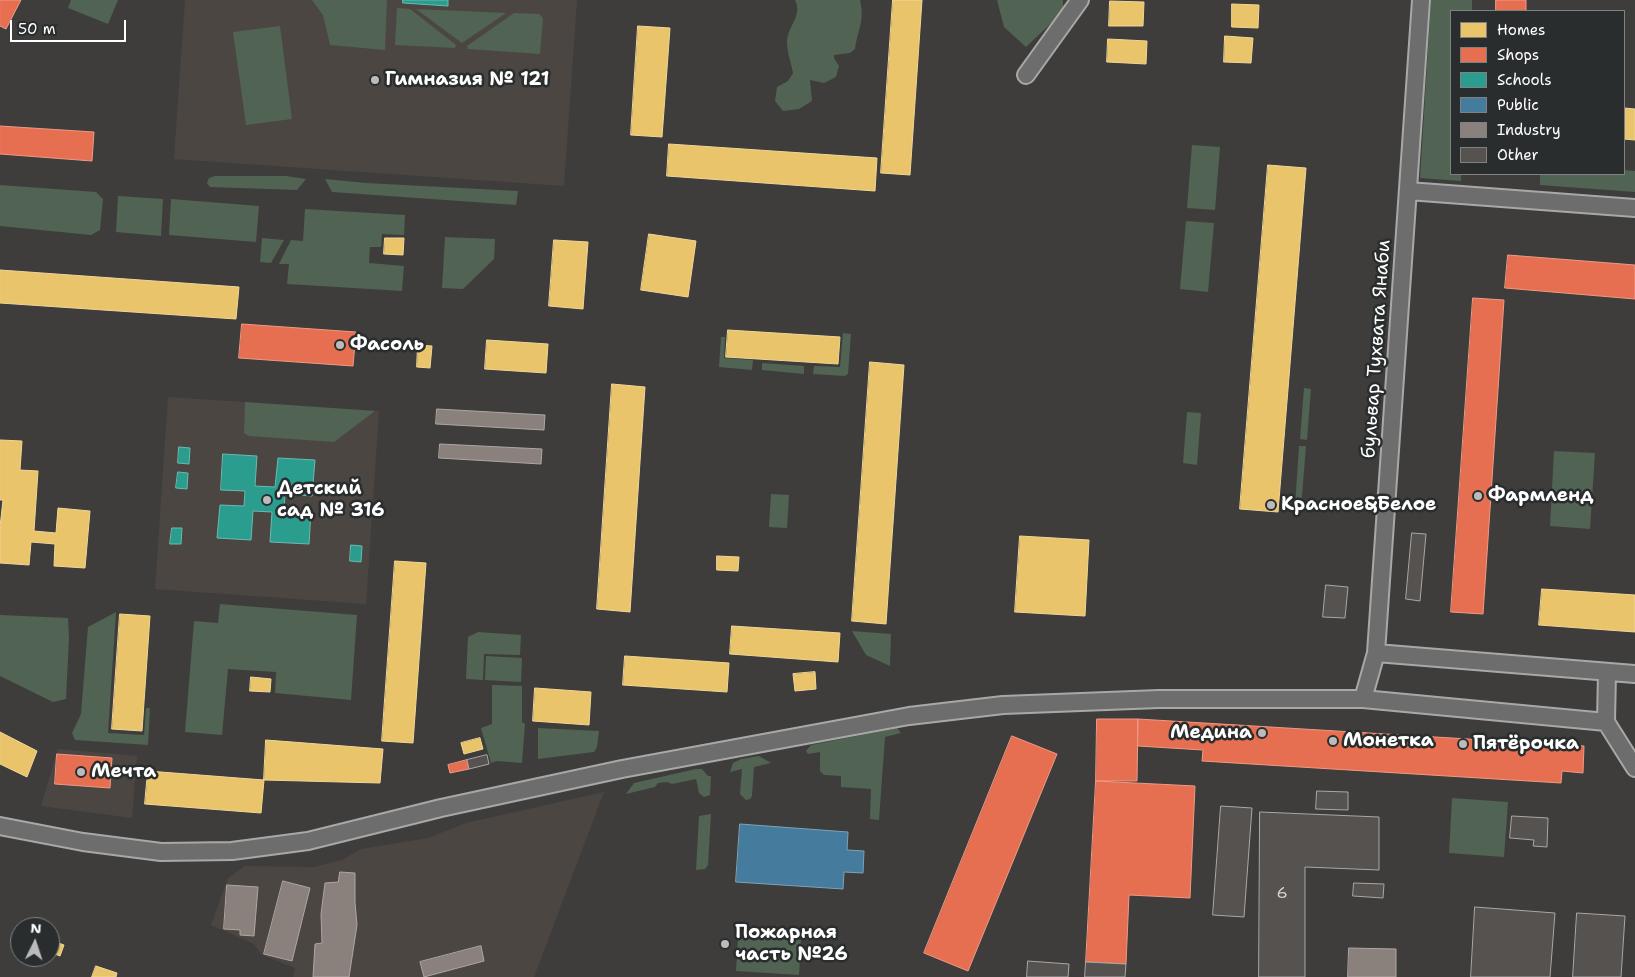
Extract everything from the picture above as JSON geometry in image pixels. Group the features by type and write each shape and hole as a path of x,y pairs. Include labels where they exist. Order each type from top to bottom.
{"street":[{"path":"1026,76 1080,0"},
{"name":"бульвар Тухвата Янаби","path":"1362,699 1376,654 1422,0"},
{"path":"1408,191 1635,208"},
{"path":"1376,654 1635,674"},
{"path":"1607,672 1606,722 1635,768"},
{"path":"0,826 83,842 161,852 232,851 308,840 441,808 622,769 909,716 1003,705 1159,699 1362,699 1606,722"}],"shaded area":[{"name":"Гимназия № 121","path":"185,0 577,0 564,186 174,159"},
{"name":"Детский сад № 316","path":"168,397 379,411 366,604 155,589"},
{"path":"58,749 137,756 132,818 41,806"},
{"path":"604,792 534,977 293,977 295,968 262,955 254,944 211,925 228,878 245,866 314,867 342,860 361,849 428,838 466,823"}],"green space":[{"path":"71,0 118,0 108,24 68,8"},
{"path":"312,0 387,0 385,50 330,45 323,15"},
{"path":"795,0 860,0 861,20 855,49 850,53 834,55 839,66 836,77 824,83 810,80 812,101 799,109 783,111 775,101 777,87 788,81 793,73 787,42 797,11"},
{"path":"997,0 1063,0 1063,12 1026,47 1004,27"},
{"path":"1431,0 1472,0 1472,10 1450,10 1450,175 1461,175 1461,181 1420,178"},
{"path":"397,8 410,9 456,45 455,48 395,45"},
{"path":"416,9 506,13 462,43"},
{"path":"514,13 539,14 543,18 540,54 468,49 467,46"},
{"path":"280,26 292,119 246,125 233,32"},
{"path":"1192,145 1220,147 1215,210 1187,208"},
{"path":"1625,170 1635,171 1635,192 1540,185 1540,175 1625,175"},
{"path":"215,176 286,176 306,179 297,190 210,187 207,183 209,178"},
{"path":"325,179 518,191 516,205 332,192"},
{"path":"0,185 96,192 103,199 100,230 91,235 0,226"},
{"path":"118,196 163,199 161,236 116,232"},
{"path":"171,199 259,206 256,242 169,235"},
{"path":"305,209 405,215 404,235 382,234 381,247 370,247 369,263 404,266 402,291 287,284 289,264 279,264 291,240 303,241"},
{"path":"1186,221 1214,223 1208,292 1180,289"},
{"path":"445,237 495,239 494,259 463,289 442,288"},
{"path":"262,238 284,240 271,263 260,262"},
{"path":"843,333 851,334 848,374 845,376 813,374 814,366 840,367"},
{"path":"721,337 725,337 724,358 753,360 752,370 719,367"},
{"path":"762,363 804,366 804,374 762,370"},
{"path":"1304,388 1311,389 1307,440 1300,439"},
{"path":"245,402 375,411 334,442 249,436 244,433"},
{"path":"1187,412 1201,413 1197,465 1183,463"},
{"path":"1299,446 1306,446 1301,508 1295,507"},
{"path":"1554,451 1595,453 1590,529 1550,526"},
{"path":"771,494 789,495 787,528 769,527"},
{"path":"220,604 357,615 351,700 275,693 276,672 228,669 222,735 185,732 194,621 218,623"},
{"path":"116,612 108,733 144,735 146,708 150,708 148,745 75,740 72,733 81,714 88,627"},
{"path":"0,615 68,618 66,699 53,702 0,676"},
{"path":"852,631 891,634 890,666 866,655"},
{"path":"478,632 521,635 520,655 484,654 483,680 466,679 468,637"},
{"path":"486,656 522,658 521,682 485,680"},
{"path":"492,685 522,686 522,722 525,724 522,763 497,761 491,763 481,728 492,724"},
{"path":"538,728 599,731 597,747 594,752 538,759"},
{"path":"897,728 901,733 885,737 879,820 870,819 871,789 841,787 841,776 824,775 820,771 820,752 808,754 806,751 811,745"},
{"path":"759,756 771,763 754,767 752,796 746,800 740,794 742,769 730,772 733,763 741,759"},
{"path":"702,769 708,776 711,776 710,795 704,797 699,793 696,779 672,784 667,782 658,783 655,787 626,794 634,783"},
{"path":"1452,798 1508,802 1504,857 1449,853"},
{"path":"711,814 708,865 705,869 696,870 699,816"},
{"path":"738,936 801,940 799,975 736,971"}],"building: Homes":[{"path":"893,0 922,0 910,175 881,173"},
{"path":"1110,1 1144,2 1143,26 1109,26"},
{"path":"1232,4 1259,5 1258,28 1232,27"},
{"path":"638,26 670,28 662,137 631,135"},
{"path":"1225,36 1253,38 1251,63 1224,62"},
{"path":"1108,39 1147,41 1146,64 1107,62"},
{"path":"1625,108 1635,109 1635,140 1625,139"},
{"path":"669,144 877,158 875,191 667,176"},
{"path":"1268,165 1306,168 1278,512 1240,509"},
{"path":"649,234 696,241 688,297 641,290"},
{"path":"385,238 404,238 403,255 384,254"},
{"path":"554,240 588,242 583,309 549,306"},
{"path":"0,270 239,287 236,319 0,303"},
{"path":"728,330 840,337 838,364 726,357"},
{"path":"487,340 548,344 546,373 485,369"},
{"path":"418,345 432,346 430,368 417,367"},
{"path":"870,362 904,365 886,624 852,621"},
{"path":"612,384 645,387 630,612 597,609"},
{"path":"0,440 22,441 20,470 38,471 34,531 56,533 58,508 90,511 85,568 54,566 55,544 31,542 29,565 0,563 0,527 3,500 0,500"},
{"path":"1020,536 1089,540 1085,616 1015,612"},
{"path":"717,556 739,557 738,571 717,570"},
{"path":"395,561 426,563 413,743 382,741"},
{"path":"1542,589 1635,595 1635,632 1539,625"},
{"path":"120,614 150,616 142,731 112,729"},
{"path":"732,626 840,633 838,662 730,654"},
{"path":"625,656 729,663 727,692 623,685"},
{"path":"815,672 816,689 795,691 793,674"},
{"path":"251,677 271,679 270,692 250,691"},
{"path":"535,688 591,692 589,725 533,721"},
{"path":"0,732 37,751 27,777 0,764"},
{"path":"480,738 483,749 464,754 461,743"},
{"path":"266,740 383,749 380,783 264,780"},
{"path":"148,771 264,780 261,813 145,804"},
{"path":"60,944 64,945 60,956"},
{"path":"96,966 117,973 116,977 92,977"}],"building: Shops":[{"path":"0,0 21,0 6,29 0,26"},
{"path":"1496,0 1526,0 1526,10 1496,10"},
{"path":"0,126 94,132 92,161 0,154"},
{"path":"1508,255 1635,265 1635,299 1505,288"},
{"path":"1473,298 1504,300 1483,614 1451,612"},
{"path":"242,324 356,332 353,366 239,358"},
{"path":"1097,719 1138,719 1137,781 1096,781"},
{"path":"1138,719 1584,746 1583,773 1562,771 1561,783 1202,761 1203,750 1138,746"},
{"path":"1012,736 1057,754 968,971 924,953"},
{"path":"57,754 112,758 110,788 55,784"},
{"path":"467,760 469,769 450,773 448,765"},
{"path":"1096,781 1195,786 1190,898 1129,895 1126,964 1086,962"}],"building: Schools":[{"path":"403,0 448,0 448,6 403,3"},
{"path":"179,447 190,448 189,464 178,463"},
{"path":"223,454 257,456 255,486 275,487 278,458 315,460 312,496 285,494 284,509 311,511 309,544 270,542 272,512 253,511 251,540 217,538 220,505 244,506 245,491 221,490"},
{"path":"178,472 188,473 187,489 176,488"},
{"path":"172,528 182,528 181,544 170,544"},
{"path":"351,545 362,546 361,562 350,561"}],"building: Public":[{"path":"740,824 848,832 847,850 864,851 863,873 844,872 843,889 736,882"}],"building: Industry":[{"path":"437,409 545,415 544,430 436,424"},
{"path":"440,444 542,449 541,464 439,458"},
{"path":"340,872 355,873 357,925 349,977 313,977 315,944 322,943 321,914 325,883 338,882"},
{"path":"283,881 310,888 292,961 264,954"},
{"path":"227,885 258,887 254,936 240,935 240,930 224,929"},
{"path":"481,946 484,961 424,977 420,962"},
{"path":"1349,948 1396,949 1396,977 1348,977"}],"building: Other":[{"path":"1412,533 1426,534 1420,601 1406,599"},
{"path":"1326,585 1348,587 1345,618 1323,617"},
{"path":"487,755 489,764 469,769 467,760"},
{"path":"1317,791 1348,792 1348,810 1316,809"},
{"path":"1221,806 1252,808 1244,917 1213,915"},
{"path":"1260,812 1379,817 1379,870 1305,867 1305,977 1259,977"},
{"path":"1512,816 1548,818 1547,847 1533,846 1534,840 1510,838"},
{"path":"1354,883 1384,884 1383,898 1353,896"},
{"path":"1475,907 1555,913 1550,977 1471,977"},
{"path":"1577,913 1625,916 1621,977 1573,977"},
{"path":"1028,961 1069,964 1068,977 1027,977"},
{"path":"1086,962 1126,964 1125,977 1085,977"}],"place":[{"name":"Гимназия № 121","path":"375,80"},
{"name":"Фасоль","path":"340,345"},
{"name":"Фармленд","path":"1478,496"},
{"name":"Детский сад № 316","path":"267,500"},
{"name":"Красное&Белое","path":"1271,505"},
{"name":"Медина","path":"1262,733"},
{"name":"Монетка","path":"1333,741"},
{"name":"Пятёрочка","path":"1463,744"},
{"name":"Мечта","path":"81,772"},
{"name":"Пожарная часть №26","path":"725,944"}]}
